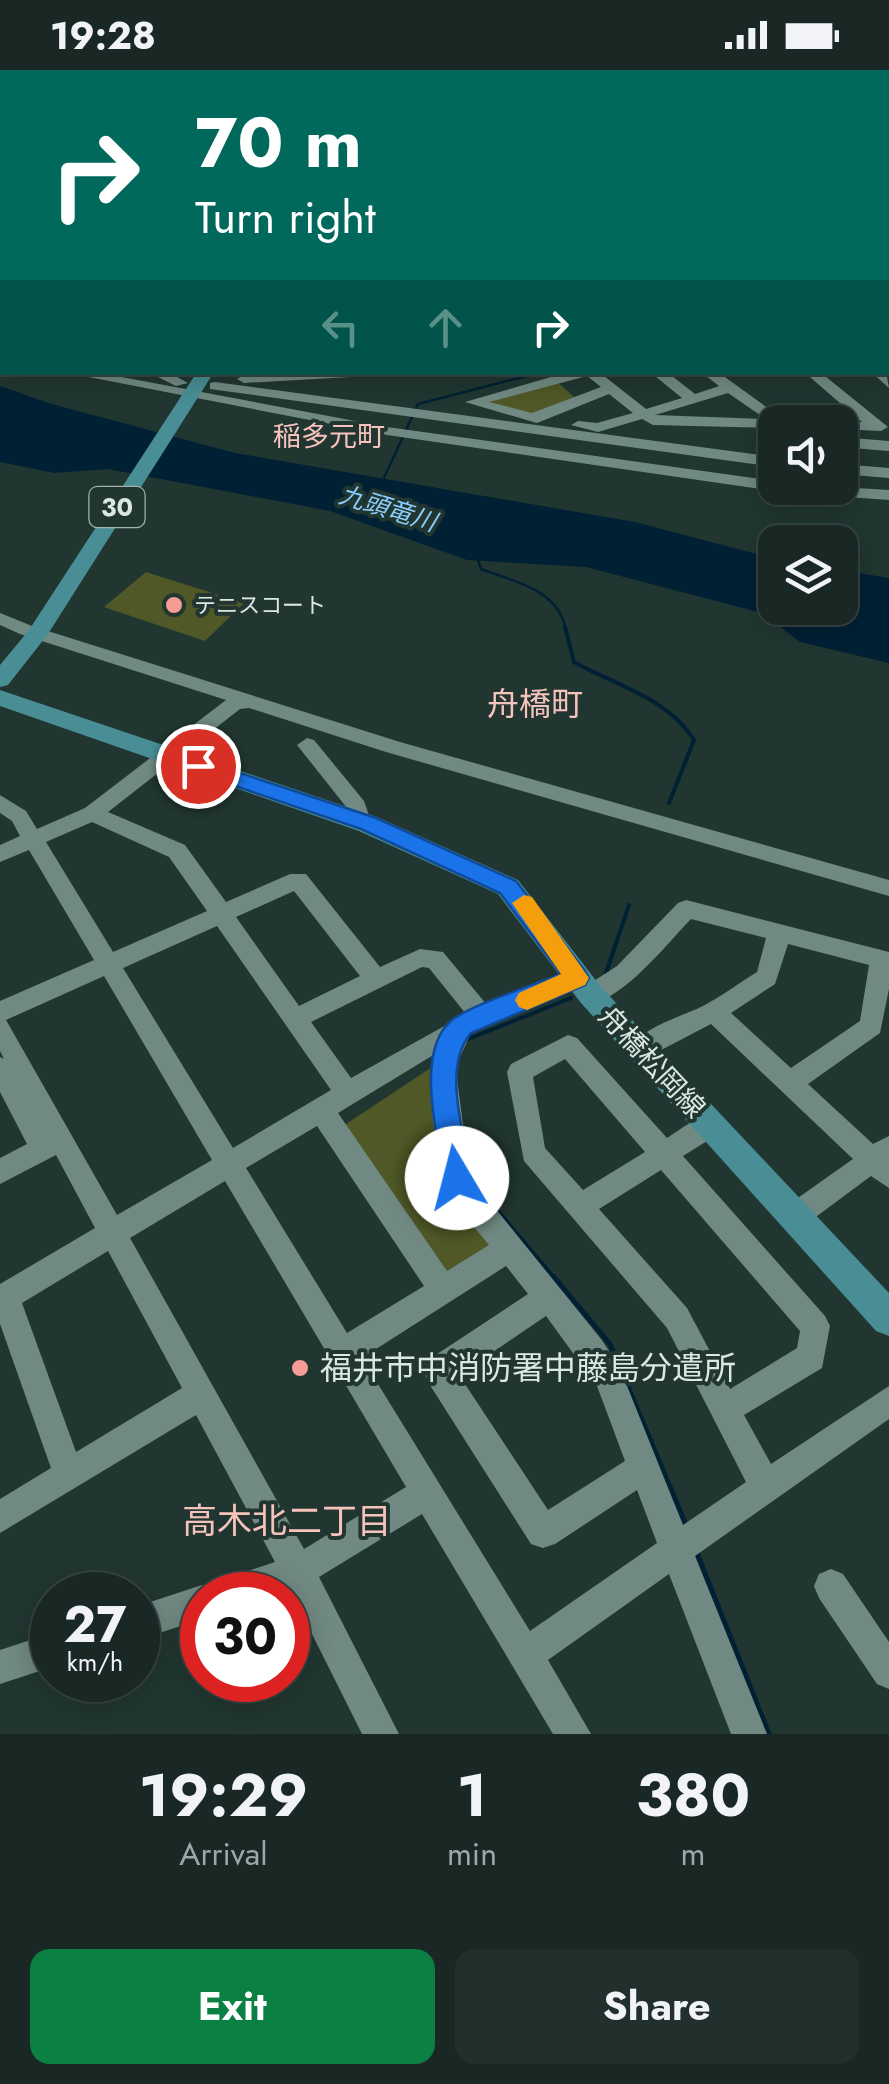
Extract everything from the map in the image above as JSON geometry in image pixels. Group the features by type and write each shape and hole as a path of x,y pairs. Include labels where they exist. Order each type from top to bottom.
{"main road":[{"name":"30","path":"0,680 39,631 198,380"},
{"name":"舟橋松岡線","path":"0,698 360,821 508,887 584,987 889,1319"}],"street":[{"path":"86,375 387,431 758,484"},
{"path":"141,375 198,380 294,375"},
{"path":"170,375 428,416 758,460"},
{"path":"198,380 268,375"},
{"path":"576,375 472,402 533,418 598,428 728,388"},
{"path":"592,375 654,421 758,423"},
{"path":"661,375 693,399"},
{"path":"712,375 758,409"},
{"path":"815,375 883,427"},
{"path":"533,418 612,388"},
{"path":"858,426 883,427"},
{"path":"858,443 889,446"},
{"path":"858,470 889,473"},
{"path":"858,493 889,495"},
{"path":"0,618 252,701 665,827 889,888"},
{"path":"0,854 92,813 234,704 252,701"},
{"path":"308,745 357,806 360,821"},
{"path":"0,802 18,816 573,1734"},
{"path":"92,813 177,851 348,1094"},
{"path":"0,1012 298,880 376,979"},
{"path":"69,1475 3,1299 472,1021 624,972 686,908 886,960 880,1033 790,1083"},
{"path":"642,1050 714,1012 767,977 779,933"},
{"path":"295,1019 420,958 434,959 472,1021"},
{"path":"714,1012 884,1162 794,1216"},
{"path":"472,1021 450,1040 442,1068 457,1178 464,1193 550,1296 608,1377 749,1734"},
{"path":"0,1028 51,1143"},
{"path":"727,1408 810,1357 814,1326 568,1045 520,1072 533,1154 582,1205 677,1318 766,1486"},
{"path":"0,1068 111,1233 298,1571 381,1734"},
{"path":"321,1110 443,1290"},
{"path":"582,1205 710,1125"},
{"path":"0,1172 51,1143"},
{"path":"344,1352 510,1248"},
{"path":"550,1296 439,1371 543,1532 644,1467"},
{"path":"0,1517 201,1394"},
{"path":"526,1654 889,1401"},
{"path":"295,1572 429,1491"},
{"path":"831,1586 889,1672"},
{"path":"0,1668 30,1658"}],"green space":[{"path":"557,382 579,401 533,418 475,401"},
{"name":"テニスコート","path":"146,572 244,603 205,641 104,607"},
{"path":"432,1067 440,1089 440,1112 496,1247 444,1280 343,1126"}],"water":[{"name":"九頭竜川","path":"0,386 52,404 235,453 635,522 758,555 758,612 586,567 467,560 330,511 108,469 54,473 0,462"},
{"path":"858,573 889,578 889,663 800,642 778,625 858,625"}],"waterway":[{"name":"九頭竜川","path":"382,482 418,404 530,375"},
{"path":"478,560 481,569 544,596 554,604 566,629"},
{"path":"565,627 574,662 655,703 670,713 694,740 669,803"},
{"path":"606,973 629,905"},
{"path":"466,1040 571,998"},
{"path":"466,1146 476,1185 556,1280"},
{"path":"554,1277 610,1344 686,1525"},
{"path":"697,1553 769,1734"}],"slow traffic":[{"path":"524,903 577,978 527,1000"}],"place":[{"name":"テニスコート","path":"174,605"},
{"name":"福井市中消防署中藤島分遣所","path":"300,1368"}],"district":[{"name":"稲多元町","path":"329,436"},
{"name":"舟橋町","path":"535,704"},
{"name":"高木北二丁目","path":"287,1521"}],"route":[{"path":"198,766 368,824 487,875 508,887 524,903 577,978 482,1016 462,1026 450,1040 442,1068 457,1178"}]}
